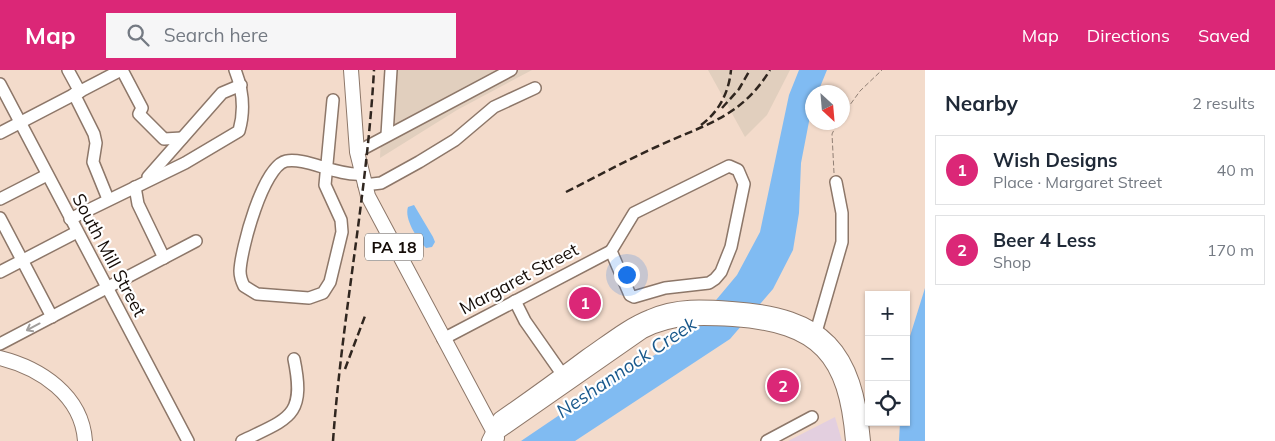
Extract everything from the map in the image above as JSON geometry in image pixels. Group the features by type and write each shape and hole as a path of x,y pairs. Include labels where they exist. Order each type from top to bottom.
{"main road":[{"name":"PA 18","path":"351,70 357,152 363,179 373,207 494,439"},
{"path":"494,439 500,419 565,379 619,334 648,318 677,309 792,318 816,332 835,349 850,373 859,404 863,441"},
{"path":"753,315 788,328 813,342 827,356 837,370 847,396 853,441"},
{"path":"0,358 29,367 53,382 70,401 78,415 85,441"}],"street":[{"path":"68,70 94,134 96,143 93,162 108,199"},
{"path":"0,133 122,70 142,108 139,114 164,139 182,138"},
{"path":"70,219 185,163 239,130 243,117 241,85 235,70"},
{"path":"388,136 391,70"},
{"path":"357,152 511,70"},
{"name":"South Mill Street","path":"0,84 188,441"},
{"path":"164,258 138,204 139,184 222,93 241,85"},
{"path":"333,100 328,170 325,185 341,220 342,232 330,282 323,293 309,298 258,294 244,286 240,272 255,206 268,176 284,162 298,162 328,170 349,175 363,179 382,183 455,140 494,107 535,88"},
{"path":"729,166 738,170 742,176 744,184 731,248 721,272 709,283 665,288 634,297 630,295 611,250 634,213 729,166"},
{"path":"0,199 47,175"},
{"path":"816,332 842,242 842,213 836,182"},
{"path":"0,218 52,317"},
{"path":"0,272 77,232"},
{"path":"0,344 196,241"},
{"name":"Margaret Street","path":"443,338 611,250"},
{"path":"515,301 525,321 565,379"},
{"path":"242,441 286,419 296,407 299,382 294,359"},
{"path":"767,441 812,417"}],"path":[{"path":"850,105 860,91 882,70"},
{"path":"834,130 832,143 836,182"}],"shaded area":[{"path":"384,70 532,70 457,110 380,158"},
{"path":"708,70 790,70 767,115 745,137"},
{"path":"835,417 842,441 788,441"}],"water":[{"path":"799,70 827,70 821,85 805,85 805,130 807,130 801,163 799,213 793,250 773,289 730,339 575,441 521,441 626,370 670,347 691,330 737,275 760,232 789,95"},
{"path":"414,205 433,237 435,242 432,247 426,248 415,234 410,223 407,212 408,207"},
{"path":"925,288 925,441 899,441 900,426 910,426 910,336"}],"railway":[{"path":"333,441 342,348 366,163 374,70"},
{"path":"701,125 713,114 722,101 728,86 731,70"},
{"path":"722,108 739,89 750,70"},
{"path":"566,192 644,152 705,126 734,110 759,86 770,70"},
{"path":"345,369 365,316"}],"place":[{"name":"Wish Designs","path":"585,303"},
{"name":"Beer 4 Less","path":"783,386"}],"water label":[{"name":"Neshannock Creek","path":"626,367"}]}
